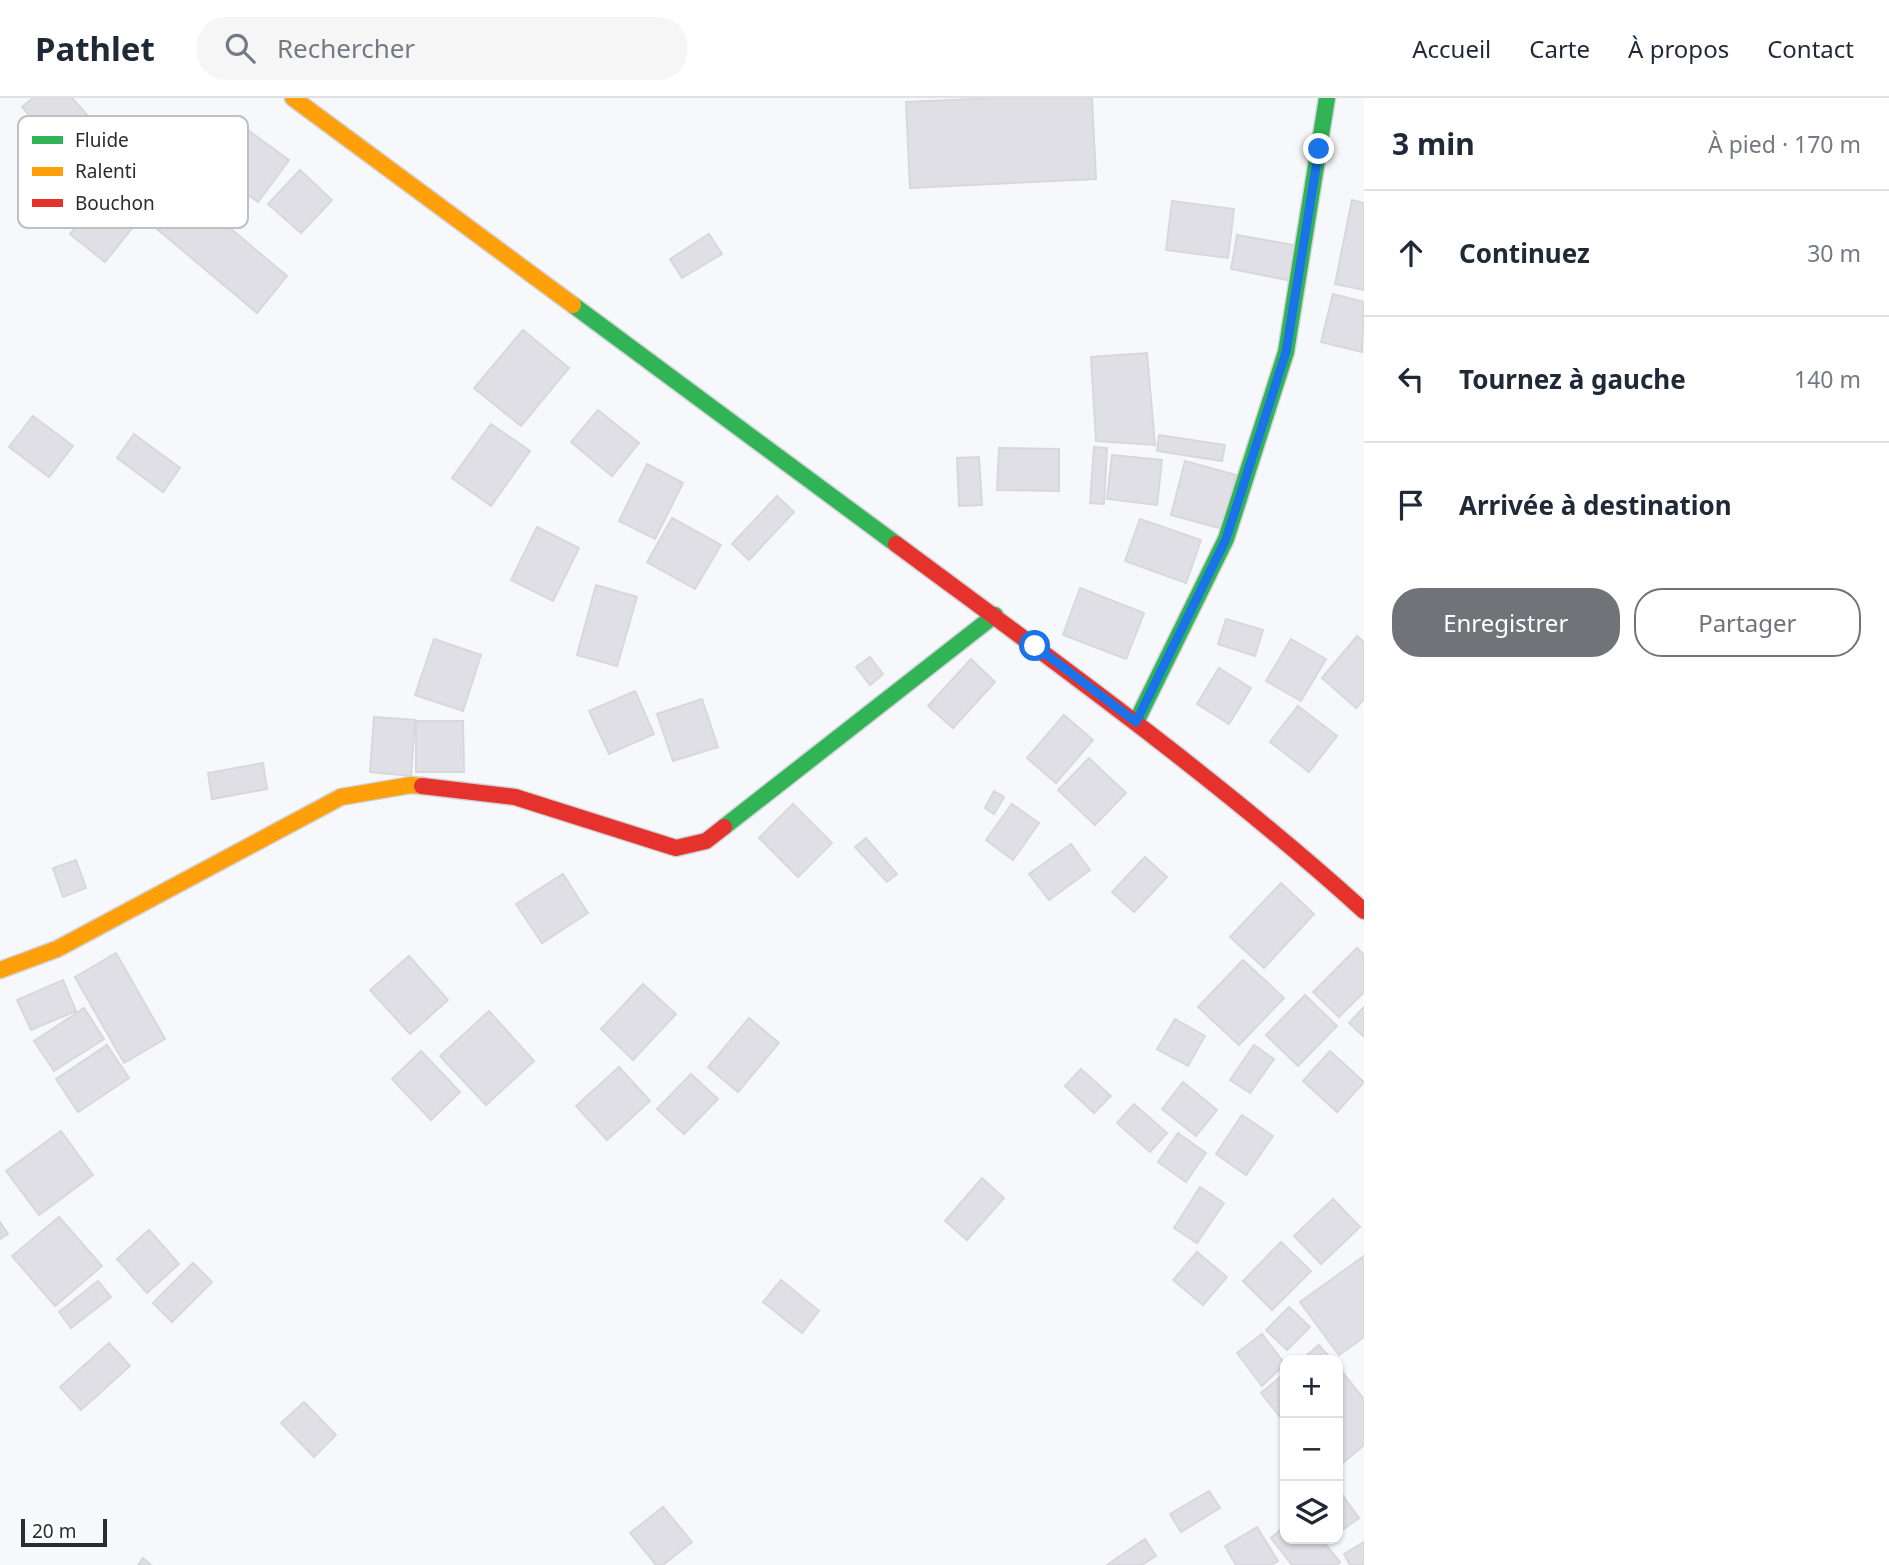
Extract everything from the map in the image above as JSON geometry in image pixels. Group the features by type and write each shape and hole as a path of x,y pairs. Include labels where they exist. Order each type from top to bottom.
{"street":[{"path":"293,98 995,615 1136,722 1289,843 1364,911"},
{"path":"1136,722 1226,539 1286,352 1327,98"},
{"path":"0,970 57,949 248,844 341,797 411,785 515,797 676,848 706,841 995,615"}],"building":[{"path":"33,98 72,98 88,116 30,116 22,107"},
{"path":"1092,98 1096,179 910,188 906,102"},
{"path":"248,130 289,160 258,202 248,195"},
{"path":"300,170 332,200 301,233 268,204"},
{"path":"1352,200 1364,203 1364,290 1335,284"},
{"path":"1172,201 1234,209 1228,258 1166,250"},
{"path":"75,228 132,228 105,262 70,234"},
{"path":"230,228 287,276 257,313 157,229"},
{"path":"709,234 722,254 682,278 670,259"},
{"path":"1237,235 1299,246 1292,281 1231,269"},
{"path":"1333,294 1364,302 1362,352 1321,342"},
{"path":"523,330 569,368 521,426 474,388"},
{"path":"1147,353 1155,445 1096,441 1091,357"},
{"path":"598,410 639,443 612,476 571,442"},
{"path":"33,416 73,446 49,477 9,447"},
{"path":"491,424 530,451 491,506 452,478"},
{"path":"134,434 180,468 163,492 117,458"},
{"path":"1159,435 1225,445 1222,461 1157,451"},
{"path":"1094,447 1107,448 1104,504 1090,503"},
{"path":"999,448 1059,449 1059,491 997,490"},
{"path":"1112,455 1162,460 1157,505 1107,499"},
{"path":"979,457 982,505 959,506 957,458"},
{"path":"1185,461 1236,475 1223,529 1171,515"},
{"path":"647,464 683,483 655,539 619,521"},
{"path":"777,496 794,512 749,560 732,544"},
{"path":"672,518 721,545 695,589 647,562"},
{"path":"1140,519 1201,540 1186,583 1125,561"},
{"path":"537,527 579,548 553,601 511,580"},
{"path":"596,585 637,597 617,666 577,655"},
{"path":"1080,588 1144,613 1126,659 1063,635"},
{"path":"1226,619 1263,630 1255,656 1218,644"},
{"path":"1357,636 1364,642 1364,699 1356,708 1322,678"},
{"path":"434,639 481,655 463,711 415,695"},
{"path":"1291,639 1326,659 1301,701 1266,681"},
{"path":"870,657 883,674 870,685 856,667"},
{"path":"971,659 995,682 953,728 928,706"},
{"path":"1219,668 1251,688 1229,724 1197,704"},
{"path":"635,691 654,734 609,754 589,711"},
{"path":"702,699 718,747 673,761 657,714"},
{"path":"1298,706 1337,736 1309,772 1270,742"},
{"path":"1064,715 1093,740 1056,783 1027,758"},
{"path":"374,717 415,720 411,776 370,772"},
{"path":"416,721 463,721 464,772 416,772"},
{"path":"1089,758 1126,793 1095,825 1058,790"},
{"path":"263,763 267,789 212,799 208,773"},
{"path":"994,791 1004,797 994,814 985,808"},
{"path":"793,804 832,843 798,877 759,838"},
{"path":"1012,804 1039,823 1013,860 986,840"},
{"path":"866,838 897,874 887,882 855,847"},
{"path":"1071,844 1090,870 1049,900 1029,874"},
{"path":"1145,857 1167,877 1134,912 1112,892"},
{"path":"76,860 86,888 63,897 53,868"},
{"path":"563,874 588,913 542,943 516,904"},
{"path":"1281,883 1314,914 1264,968 1230,937"},
{"path":"1357,948 1364,955 1364,992 1339,1017 1313,992"},
{"path":"116,953 165,1039 124,1063 75,977"},
{"path":"409,956 448,1000 410,1034 370,990"},
{"path":"1243,960 1284,998 1239,1045 1198,1007"},
{"path":"63,980 76,1011 31,1030 17,1000"},
{"path":"643,984 676,1014 633,1060 601,1029"},
{"path":"1305,995 1337,1026 1298,1066 1266,1035"},
{"path":"1364,1007 1364,1037 1349,1023"},
{"path":"84,1008 104,1039 54,1071 34,1041"},
{"path":"489,1011 534,1061 486,1105 440,1056"},
{"path":"749,1018 779,1043 738,1092 708,1067"},
{"path":"1175,1019 1205,1036 1188,1066 1157,1049"},
{"path":"107,1045 129,1078 78,1112 56,1079"},
{"path":"1254,1045 1274,1059 1250,1093 1230,1080"},
{"path":"421,1051 460,1092 431,1120 392,1079"},
{"path":"1330,1051 1364,1082 1337,1112 1303,1081"},
{"path":"619,1067 650,1101 607,1140 576,1106"},
{"path":"1081,1069 1111,1096 1094,1113 1065,1086"},
{"path":"691,1074 718,1099 684,1134 657,1109"},
{"path":"1183,1082 1217,1110 1196,1136 1162,1109"},
{"path":"1134,1104 1167,1133 1150,1152 1117,1123"},
{"path":"1242,1115 1273,1136 1246,1175 1216,1154"},
{"path":"61,1131 93,1175 39,1215 6,1171"},
{"path":"1178,1133 1206,1153 1186,1182 1158,1162"},
{"path":"982,1178 1004,1198 967,1240 945,1221"},
{"path":"1200,1187 1224,1203 1197,1243 1174,1228"},
{"path":"1333,1199 1360,1227 1321,1264 1294,1236"},
{"path":"59,1217 102,1266 55,1306 12,1256"},
{"path":"0,1222 8,1234 0,1239"},
{"path":"149,1230 179,1264 147,1293 117,1259"},
{"path":"1281,1242 1311,1271 1272,1310 1243,1281"},
{"path":"1197,1252 1227,1277 1203,1305 1173,1280"},
{"path":"1364,1256 1364,1337 1339,1355 1300,1302"},
{"path":"193,1263 212,1282 172,1322 153,1303"},
{"path":"781,1280 819,1311 802,1333 763,1302"},
{"path":"98,1281 111,1297 71,1328 59,1312"},
{"path":"1289,1307 1310,1327 1287,1350 1266,1330"},
{"path":"1262,1334 1280,1357 1280,1369 1262,1386 1237,1353"},
{"path":"109,1343 130,1366 81,1410 60,1387"},
{"path":"1319,1345 1328,1355 1307,1355"},
{"path":"1343,1373 1364,1399 1364,1445 1343,1463"},
{"path":"1280,1377 1280,1417 1261,1393"},
{"path":"304,1402 336,1435 314,1457 281,1423"},
{"path":"1209,1491 1220,1508 1181,1532 1170,1514"},
{"path":"1343,1496 1359,1518 1343,1529"},
{"path":"663,1507 692,1542 663,1565 656,1565 630,1533"},
{"path":"1257,1527 1278,1561 1271,1565 1236,1565 1225,1546"},
{"path":"1280,1530 1280,1544 1325,1544 1340,1562 1337,1565 1292,1565 1271,1538"},
{"path":"1145,1539 1156,1556 1142,1565 1107,1565"},
{"path":"1364,1542 1364,1565 1350,1565 1344,1554"},
{"path":"143,1558 151,1565 138,1565"}],"traffic: fast":[{"path":"1136,722 1226,539 1286,352 1327,98"},
{"path":"573,305 896,544"},
{"path":"724,827 995,615"}],"traffic: slow":[{"path":"293,98 573,305"},
{"path":"0,970 57,949 341,797 411,785 422,786"}],"traffic: jam":[{"path":"896,544 1193,768 1364,911"},
{"path":"422,786 515,797 676,848 706,841 724,827"}],"route":[{"path":"1035,646 1136,722 1226,539 1286,352 1319,149"}]}
